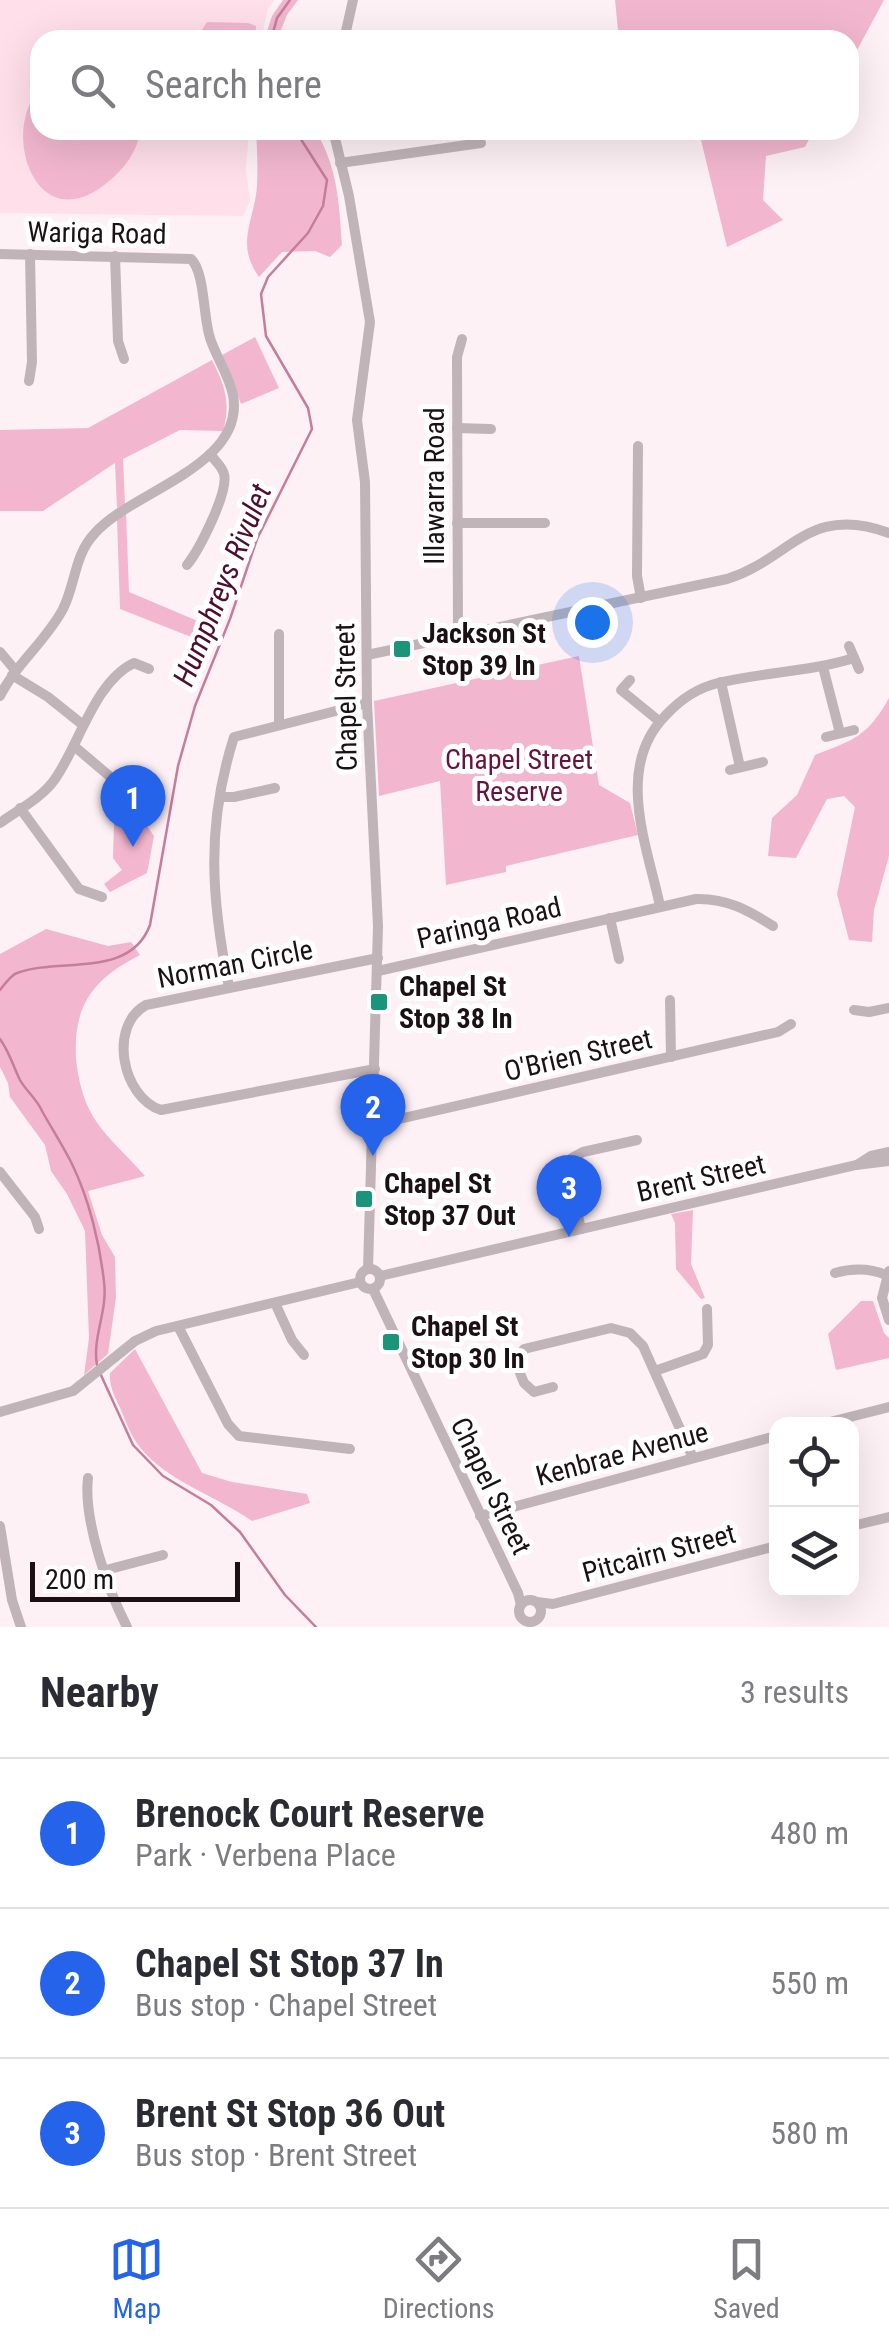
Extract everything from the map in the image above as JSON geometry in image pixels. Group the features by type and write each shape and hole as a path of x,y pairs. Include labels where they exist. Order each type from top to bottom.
{"street":[{"path":"346,30 353,0"},
{"name":"Chapel Street","path":"335,140 349,196 370,322 357,420 365,482 367,702 378,964 368,1269"},
{"path":"340,162 482,143"},
{"name":"Wariga Road","path":"0,254 191,258 199,268 206,324 234,401 226,435 210,454"},
{"path":"28,381 32,362 30,254"},
{"path":"115,256 118,341 124,358"},
{"name":"Illawarra Road","path":"458,634 457,357 462,339"},
{"path":"457,428 491,428"},
{"path":"638,446 637,576 641,598"},
{"path":"0,696 62,610 77,560 92,535 120,512 210,454 223,471 224,487 199,549 188,565"},
{"path":"457,523 546,523"},
{"path":"367,655 738,576 796,538 826,526 857,526 889,533"},
{"path":"279,634 280,723"},
{"path":"660,906 636,789 642,752 659,722 692,694 721,682 856,663 849,646"},
{"path":"0,652 14,672 83,725"},
{"path":"0,823 49,786 83,725 124,668 134,663 150,669"},
{"path":"824,668 840,734"},
{"path":"630,680 619,692 659,722"},
{"path":"721,682 735,768 763,762"},
{"path":"229,987 212,876 214,836 234,736 367,702"},
{"path":"826,737 854,730"},
{"path":"74,746 114,780"},
{"path":"221,796 275,788"},
{"path":"20,808 78,889 102,897"},
{"name":"Paringa Road","path":"378,964 696,899 718,900 744,909 773,926"},
{"path":"610,918 620,960"},
{"name":"Norman Circle","path":"375,1069 168,1110 147,1103 132,1081 125,1038 132,1016 152,1003 378,964"},
{"path":"670,1000 671,1058"},
{"path":"854,1010 889,1008"},
{"name":"O'Brien Street","path":"372,1124 671,1058 778,1032 791,1024"},
{"path":"580,1228 568,1171 572,1158 637,1140"},
{"name":"Brent Street","path":"856,1165 889,1152"},
{"name":"Brent Street","path":"380,1276 889,1160"},
{"path":"0,1172 35,1216 38,1229"},
{"path":"368,1269 380,1276 373,1289 364,1288 360,1282 362,1272 368,1269"},
{"path":"836,1273 858,1269 888,1273 882,1298 889,1320"},
{"path":"0,1412 66,1394 146,1335 360,1282"},
{"name":"Chapel Street","path":"373,1289 480,1516 527,1600"},
{"path":"275,1304 292,1340 304,1355"},
{"path":"655,1370 704,1354 708,1345 707,1308"},
{"path":"178,1326 228,1424 238,1436 350,1449"},
{"path":"553,1387 538,1392 527,1387 516,1368 520,1353 529,1346 611,1328 624,1330 640,1341 694,1458"},
{"path":"850,1417 889,1407"},
{"name":"Kenbrae Avenue","path":"480,1516 769,1438"},
{"path":"88,1478 90,1517 127,1627"},
{"path":"859,1524 889,1516"},
{"path":"0,1526 12,1600 21,1627"},
{"name":"Pitcairn Street","path":"527,1600 554,1604 769,1548"},
{"path":"106,1570 163,1555"},
{"path":"527,1600 535,1622"},
{"path":"527,1600 520,1615 535,1622"},
{"name":"Pitcairn Street","path":"535,1622 554,1604"}],"shaded area":[{"path":"0,0 274,0 263,30 30,30 30,140 248,140 246,169 250,201 243,216 0,213"}],"green space":[{"path":"283,0 298,0 281,30 267,30"},
{"path":"615,0 884,0 859,46 859,30 618,30"},
{"path":"207,22 256,26 256,30 202,30"},
{"path":"30,104 30,140 138,140 133,153 108,182 82,197 61,199 44,190 32,173 23,129"},
{"path":"256,140 321,140 333,172 342,245 330,257 315,251 282,252 259,277 247,243"},
{"path":"701,140 809,140 805,147 766,156 763,200 783,220 727,247"},
{"path":"255,337 279,388 241,404 222,355"},
{"path":"212,360 225,395 223,431 180,430 123,459 125,504 117,508 115,463 43,511 0,511 0,430 88,428"},
{"path":"126,513 129,592 219,630 209,644 120,609 117,518"},
{"name":"Chapel Street Reserve","path":"579,656 599,785 630,803 638,835 506,866 506,872 446,885 440,781 379,796 374,701"},
{"path":"889,698 889,856 874,910 872,942 849,940 837,894 855,807 844,796 827,799 796,858 768,856 772,818 797,795 815,755 859,735"},
{"path":"121,789 154,836 147,873 110,892 104,884 122,870 113,858 115,792"},
{"path":"46,929 108,946 131,942 140,955 98,984 78,1023 76,1059 87,1104 105,1133 145,1176 88,1191 102,1235 115,1257 116,1297 108,1354 84,1375 89,1338 85,1231 51,1171 45,1145 10,1097 0,1067 0,954"},
{"path":"693,1210 691,1264 705,1298 701,1299 676,1269 675,1223 671,1214"},
{"path":"861,1301 873,1301 889,1338 889,1358 836,1370 828,1334"},
{"path":"135,1349 202,1473 307,1494 310,1503 252,1521 177,1479 150,1458 131,1433 110,1383 110,1373"}],"waterway":[{"name":"Humphreys Rivulet","path":"274,30 290,0"},
{"name":"Humphreys Rivulet","path":"0,990 17,973 110,960 127,953 140,942 150,925 178,766 195,706 257,539 312,429 308,408 266,336 261,294 268,277 308,233 323,206 327,180 301,140"},
{"name":"Humphreys Rivulet","path":"0,1039 20,1080 69,1157 89,1207 105,1293 97,1365"},
{"name":"Humphreys Rivulet","path":"100,1373 133,1445 163,1476 211,1505 240,1532 285,1595 316,1627"}],"place":[{"name":"Jackson St Stop 39 In","path":"402,649"},
{"name":"Brenock Court Reserve","path":"133,847"},
{"name":"Chapel St Stop 38 In","path":"379,1002"},
{"name":"Chapel St Stop 37 In","path":"373,1156"},
{"name":"Chapel St Stop 37 Out","path":"364,1199"},
{"name":"Brent St Stop 36 Out","path":"569,1237"},
{"name":"Chapel St Stop 30 In","path":"391,1342"}]}
